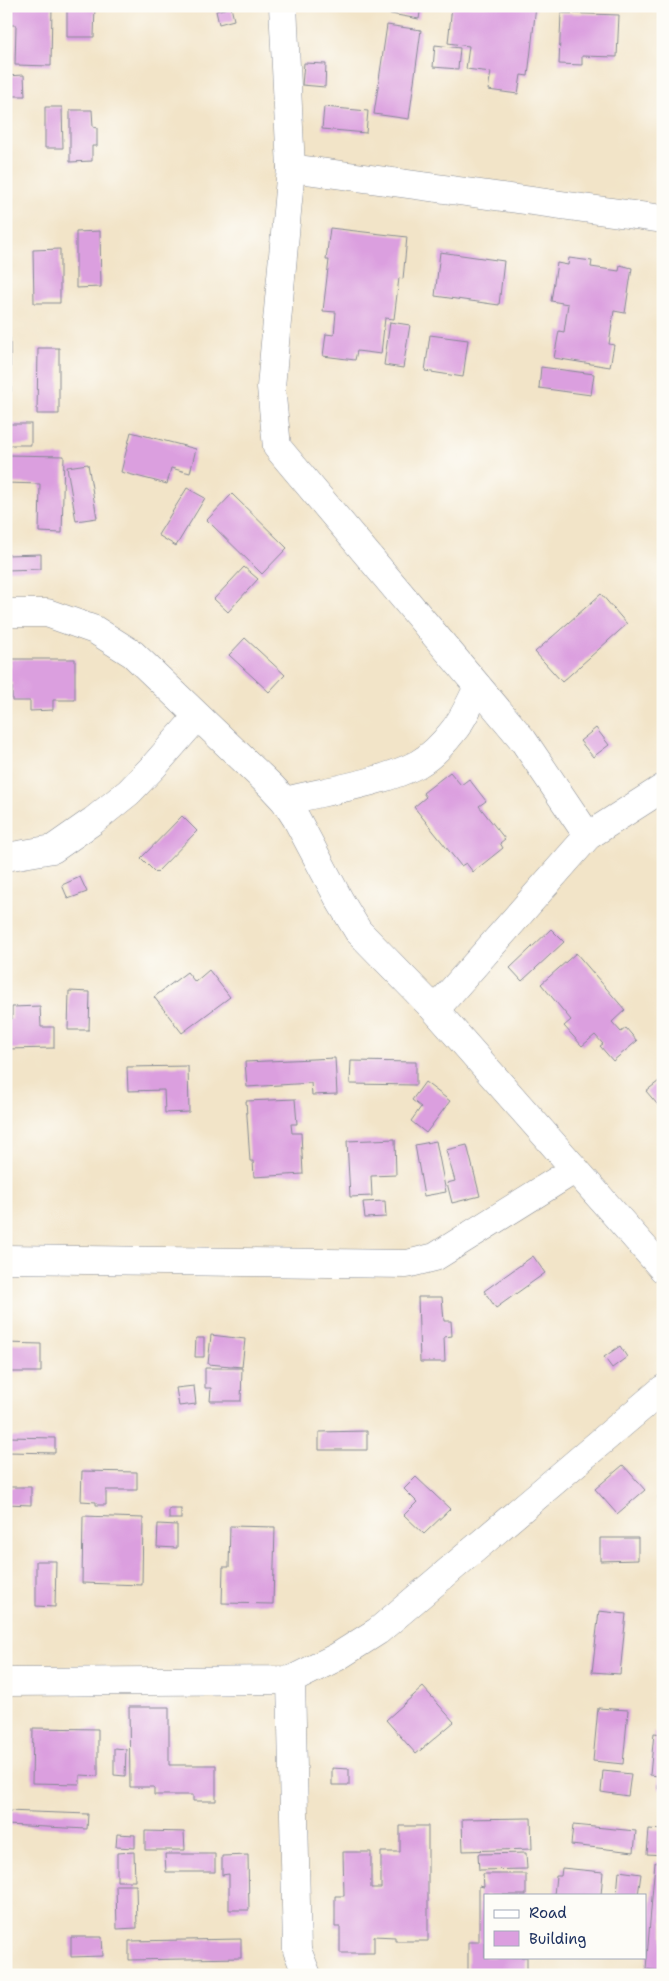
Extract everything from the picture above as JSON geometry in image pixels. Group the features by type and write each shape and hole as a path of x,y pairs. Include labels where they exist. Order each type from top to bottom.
{"street":[{"path":"283,6 291,168 271,387 277,447 523,740 588,836"},
{"path":"291,168 663,219"},
{"path":"6,613 47,614 95,630 133,654 285,801 358,931 435,1010 663,1270"},
{"path":"285,801 378,778 402,771 419,763 440,747 456,729 478,687"},
{"path":"6,857 53,849 93,821 135,785 197,717"},
{"path":"435,1010 588,836 663,788"},
{"path":"6,1258 407,1264 435,1257 574,1170"},
{"path":"6,1682 291,1680 337,1657 378,1631 663,1389"},
{"path":"291,1680 297,1950 307,1975"}],"building":[{"path":"6,6 52,6 51,66 15,65 16,25 6,25"},
{"path":"67,6 95,6 94,37 67,37"},
{"path":"346,6 421,6 419,19"},
{"path":"452,6 536,6 528,76 521,75 518,94 488,90 491,72 466,69 469,46 448,43"},
{"path":"231,7 234,20 219,24 216,11"},
{"path":"561,13 619,15 617,57 582,56 582,65 559,64"},
{"path":"387,25 421,30 409,119 374,114"},
{"path":"435,45 460,48 458,69 433,67"},
{"path":"304,63 326,64 325,87 302,85"},
{"path":"24,75 25,96 6,96 6,76"},
{"path":"45,107 62,107 63,148 45,148"},
{"path":"324,107 368,111 366,133 322,129"},
{"path":"70,110 92,110 93,127 97,128 97,146 92,146 92,161 70,162"},
{"path":"330,228 407,237 403,279 399,278 394,319 385,318 381,354 357,351 355,360 323,356 326,334 334,335 336,312 323,311 329,260 326,260"},
{"path":"100,231 101,287 76,288 76,232"},
{"path":"60,249 60,303 34,303 33,250"},
{"path":"440,252 504,261 499,305 435,296"},
{"path":"569,258 592,261 591,267 619,271 620,265 632,268 625,313 614,311 609,344 614,345 610,367 554,358 559,331 564,332 568,304 551,301 557,263 568,265"},
{"path":"390,322 410,325 403,368 384,365"},
{"path":"430,335 468,340 463,377 425,371"},
{"path":"6,338 10,338 11,392 6,392"},
{"path":"38,348 59,348 59,414 37,414"},
{"path":"541,367 594,374 591,395 539,388"},
{"path":"6,424 31,424 31,445 6,445"},
{"path":"131,432 196,449 190,473 171,468 167,484 121,472"},
{"path":"6,455 64,456 62,533 39,532 40,484 6,483"},
{"path":"88,464 97,518 76,521 67,467"},
{"path":"187,488 205,498 176,546 158,535"},
{"path":"232,494 287,548 262,574 207,520"},
{"path":"41,554 41,569 6,570 6,555"},
{"path":"244,567 258,579 228,612 214,599"},
{"path":"601,594 627,624 562,682 535,652"},
{"path":"245,638 285,675 269,692 229,655"},
{"path":"10,659 75,659 75,700 53,700 53,710 30,711 30,701 12,701 12,682 6,682 6,667 11,667"},
{"path":"596,728 609,745 593,757 580,741"},
{"path":"450,772 461,785 469,779 486,801 479,806 505,839 500,843 503,848 473,872 466,863 461,866 414,807 426,797 423,793"},
{"path":"182,816 197,831 156,873 141,858"},
{"path":"80,877 87,892 68,899 62,885"},
{"path":"551,929 564,942 522,981 510,968"},
{"path":"576,953 625,1010 612,1022 621,1032 626,1028 637,1041 613,1061 600,1046 603,1044 595,1035 582,1046 564,1026 571,1020 541,984"},
{"path":"209,970 230,997 182,1033 154,997 187,972 195,982"},
{"path":"69,991 90,992 89,1030 68,1030"},
{"path":"40,1006 41,1027 54,1027 54,1048 6,1049 6,1019 12,1019 12,1007"},
{"path":"335,1058 337,1094 312,1095 311,1083 247,1087 245,1062"},
{"path":"351,1061 416,1062 416,1085 350,1084"},
{"path":"6,1062 9,1062 8,1102 6,1102"},
{"path":"188,1066 189,1112 165,1113 164,1090 128,1091 127,1067"},
{"path":"663,1078 663,1111 646,1091"},
{"path":"425,1082 450,1101 426,1133 411,1121 421,1107 412,1100"},
{"path":"295,1099 297,1124 291,1124 292,1133 301,1133 303,1174 254,1177 253,1161 250,1161 246,1101"},
{"path":"395,1139 396,1175 371,1176 372,1196 350,1197 347,1141"},
{"path":"436,1141 446,1192 424,1196 415,1145"},
{"path":"467,1145 480,1196 452,1203 447,1183 455,1181 446,1150"},
{"path":"385,1201 386,1217 365,1218 363,1202"},
{"path":"533,1256 545,1273 496,1308 484,1291"},
{"path":"418,1297 442,1297 444,1321 451,1321 452,1336 444,1337 445,1362 420,1362"},
{"path":"211,1335 245,1339 242,1367 208,1364"},
{"path":"196,1338 204,1338 204,1357 195,1357"},
{"path":"6,1343 41,1344 41,1372 6,1372"},
{"path":"620,1346 627,1357 612,1368 604,1357"},
{"path":"205,1368 242,1368 241,1401 210,1401 211,1388 205,1388"},
{"path":"194,1386 196,1404 179,1406 176,1388"},
{"path":"367,1431 367,1450 319,1450 319,1432"},
{"path":"8,1437 55,1438 55,1453 8,1452"},
{"path":"623,1465 645,1490 617,1514 595,1489"},
{"path":"82,1471 137,1472 137,1490 106,1490 106,1505 96,1505 96,1502 81,1501"},
{"path":"416,1477 450,1509 424,1534 404,1515 417,1502 404,1489"},
{"path":"663,1486 663,1506 660,1504 658,1497"},
{"path":"6,1487 31,1487 31,1505 6,1504"},
{"path":"169,1509 181,1509 181,1519 169,1519"},
{"path":"83,1516 143,1518 142,1585 82,1583"},
{"path":"158,1524 177,1525 177,1548 157,1547"},
{"path":"230,1526 275,1527 273,1604 222,1603 223,1567 229,1567"},
{"path":"600,1538 638,1538 638,1560 600,1561"},
{"path":"36,1561 56,1561 55,1607 36,1606"},
{"path":"599,1611 626,1614 620,1674 592,1672"},
{"path":"423,1687 454,1722 416,1754 386,1720"},
{"path":"129,1707 169,1707 169,1765 216,1765 216,1801 193,1801 193,1795 154,1795 154,1787 130,1787"},
{"path":"598,1708 628,1710 623,1764 593,1761"},
{"path":"33,1728 98,1729 98,1776 80,1775 80,1784 32,1783"},
{"path":"654,1733 663,1734 663,1790 658,1789 659,1776 650,1775"},
{"path":"114,1748 126,1749 125,1776 114,1775"},
{"path":"332,1768 349,1769 349,1785 332,1785"},
{"path":"603,1771 631,1774 628,1796 601,1792"},
{"path":"6,1811 88,1814 87,1829 6,1825"},
{"path":"531,1818 532,1849 463,1851 462,1819"},
{"path":"573,1825 636,1831 634,1852 571,1845"},
{"path":"400,1826 428,1826 428,1941 395,1941 395,1937 374,1936 374,1953 340,1953 340,1927 335,1927 335,1896 344,1896 343,1852 371,1852 371,1888 381,1888 381,1852 400,1852"},
{"path":"649,1829 663,1830 663,1855 647,1854"},
{"path":"145,1831 184,1832 185,1850 145,1850"},
{"path":"117,1834 135,1835 135,1848 116,1847"},
{"path":"134,1852 135,1881 117,1881 117,1853"},
{"path":"526,1853 527,1869 479,1870 478,1854"},
{"path":"165,1854 215,1854 215,1872 166,1872"},
{"path":"248,1855 249,1910 229,1910 229,1874 222,1875 222,1856"},
{"path":"655,1862 663,1863 663,1971 646,1969"},
{"path":"562,1868 603,1872 601,1894 554,1894 556,1876 561,1876"},
{"path":"619,1871 641,1874 638,1894 617,1894"},
{"path":"483,1874 526,1874 526,1894 484,1894 484,1958 527,1958 527,1975 468,1975 468,1942 479,1942 479,1886 484,1887"},
{"path":"116,1885 136,1885 137,1928 117,1929"},
{"path":"71,1937 102,1937 103,1956 71,1957"},
{"path":"241,1939 241,1958 129,1960 129,1941"}]}
